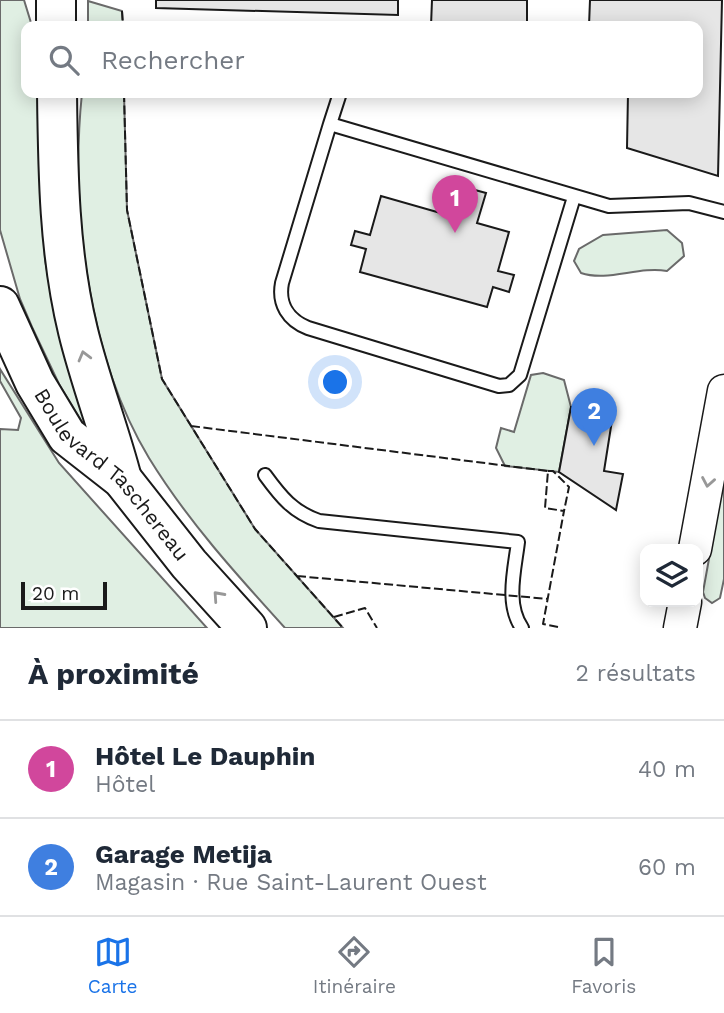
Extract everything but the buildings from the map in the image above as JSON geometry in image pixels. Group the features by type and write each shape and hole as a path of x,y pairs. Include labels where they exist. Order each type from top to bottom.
{"highway":[{"path":"56,0 56,21"},
{"path":"57,98 60,194 68,283 85,359 107,421 122,479"},
{"name":"Boulevard Taschereau","path":"0,306 34,383 67,436 122,479 167,538 247,628"}],"street":[{"path":"696,544 724,391"},
{"path":"680,628 684,607"}],"lane":[{"path":"338,98 282,283 281,297 285,310 294,321 308,328 504,386 518,379 574,197"},
{"path":"330,124 574,197 620,207 689,203 724,212"},
{"path":"265,475 296,512 319,521 518,542 513,596 514,611 522,628"}],"green space":[{"path":"0,0 24,0 30,21 21,21 21,98 39,98 45,260 55,315 87,421 82,422 59,384 32,327 20,299 0,230"},
{"path":"88,1 122,11 123,21 88,21"},
{"path":"82,98 124,98 127,210 162,379 255,529 343,628 285,628 196,525 149,458 128,418 111,375 98,329 82,233 79,138"},
{"path":"667,230 682,243 684,256 667,271 645,270 591,275 581,273 574,261 579,249 603,235"},
{"path":"0,369 59,463 207,628 0,628 0,429 18,430 21,418 0,381"},
{"path":"543,373 564,380 571,407 559,472 505,466 496,448 501,428 514,432 531,375"},
{"path":"724,476 724,579 720,598 712,603 705,598 703,592"}],"fence":[{"path":"122,11 123,21"},
{"path":"124,98 127,210 162,379 255,529 343,628"},
{"path":"191,426 548,471 545,508 564,511 543,624 558,627"},
{"path":"548,471 553,471 569,487 564,511"},
{"path":"297,576 548,599"},
{"path":"334,617 365,608 377,628"}],"place":[{"name":"Hôtel Le Dauphin","path":"455,233"},
{"name":"Garage Metija","path":"594,446"}]}
